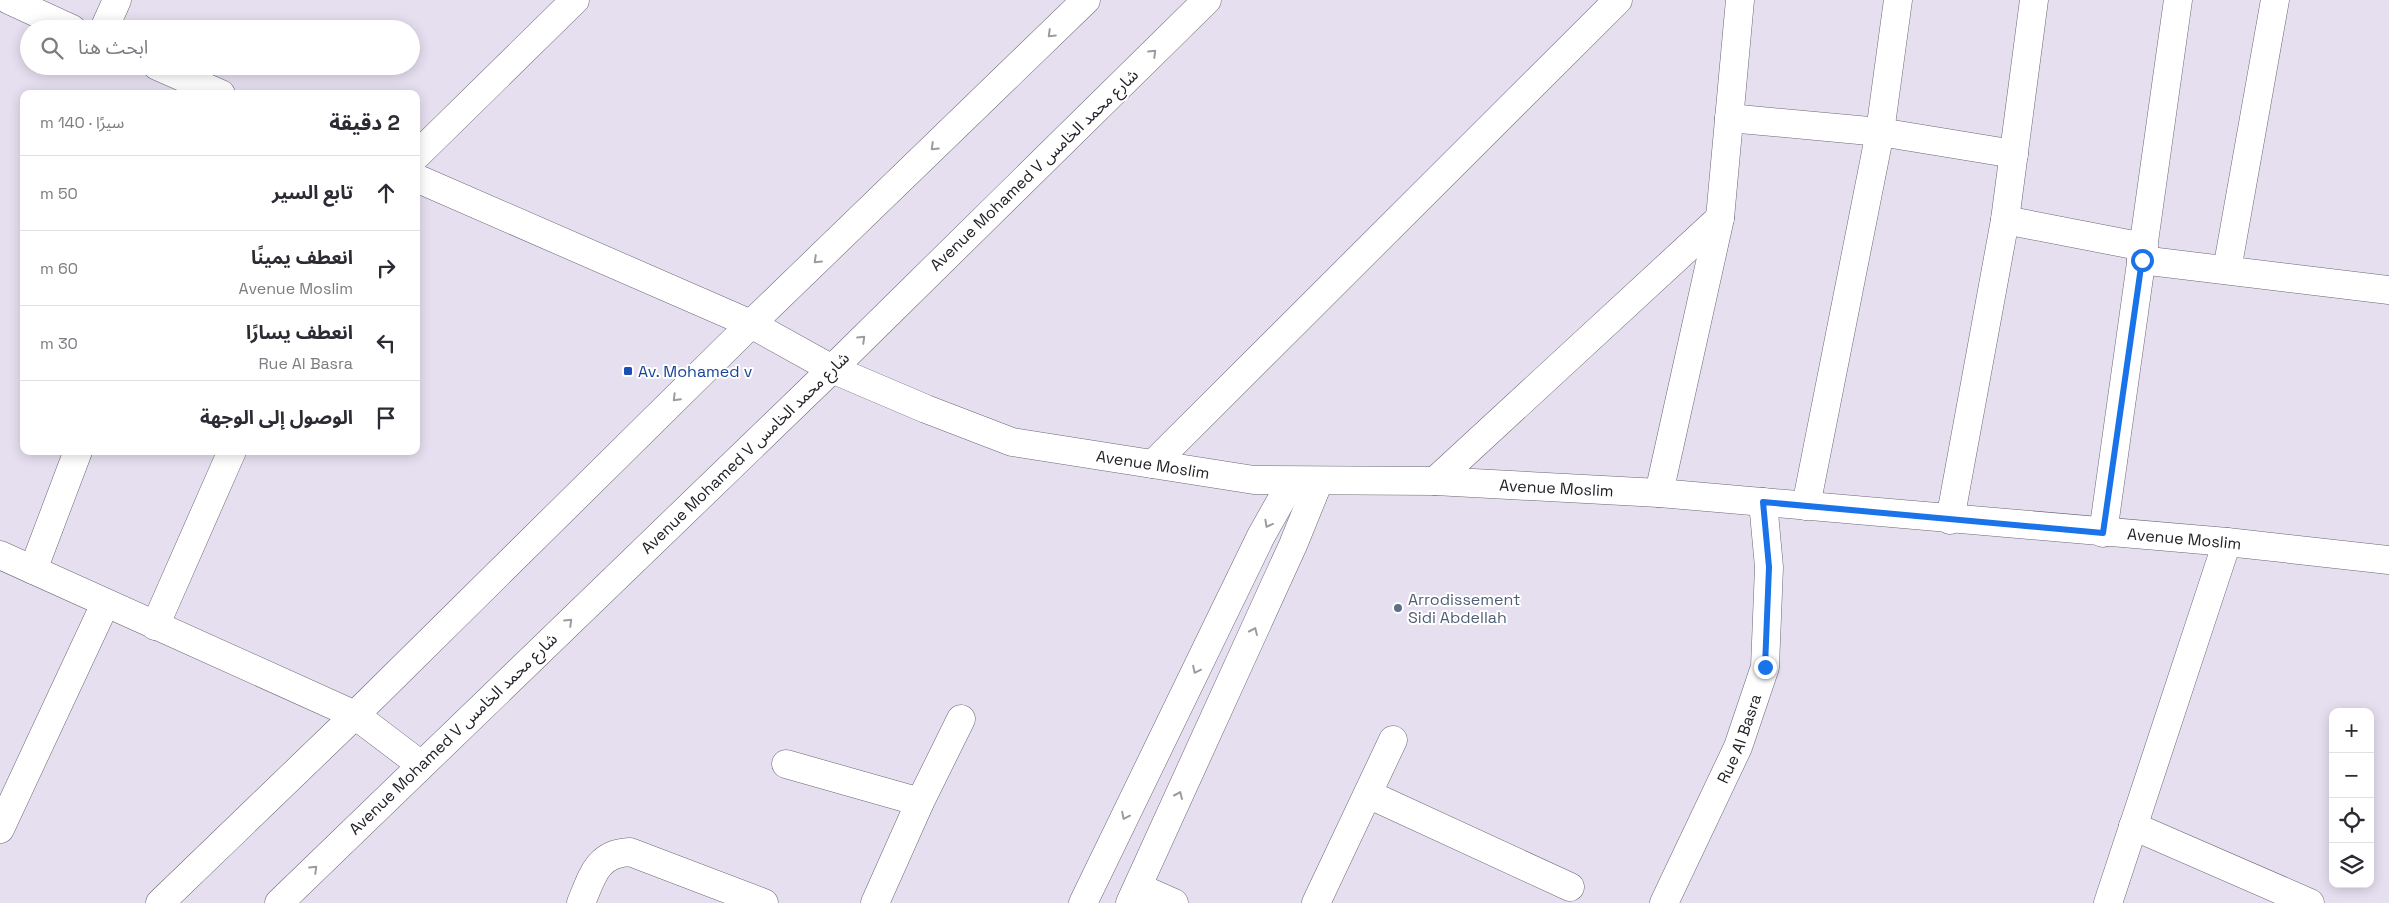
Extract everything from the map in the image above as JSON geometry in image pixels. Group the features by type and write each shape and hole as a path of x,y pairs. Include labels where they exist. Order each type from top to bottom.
{"street":[{"path":"9,0 52,20"},
{"path":"108,20 117,0"},
{"path":"420,152 575,0"},
{"path":"160,903 355,715 751,324 1086,0"},
{"name":"Avenue Mohamed V شارع محمد الخامس","path":"279,903 832,369 1207,0"},
{"path":"1153,464 1618,0"},
{"path":"1659,493 1720,218 1740,0"},
{"path":"1806,506 1880,132 1898,0"},
{"path":"1950,520 2005,220 2034,0"},
{"path":"2103,533 2178,0"},
{"path":"2227,270 2275,0"},
{"path":"178,75 212,90"},
{"path":"1729,118 1880,132 2014,154"},
{"name":"Avenue Moslim","path":"420,180 751,324 832,369 926,409 1012,442 1254,480 1434,480 1659,493 2103,533 2388,553"},
{"path":"1434,480 1720,218"},
{"path":"2005,220 2142,253 2227,270 2389,290"},
{"path":"33,570 76,455"},
{"path":"155,626 230,455"},
{"path":"1083,903 1261,536 1292,481"},
{"path":"1174,903 1134,895 1293,545 1319,481"},
{"name":"Rue Al Basra","path":"1664,903 1738,747 1765,667 1769,567 1763,502"},
{"path":"2108,903 2227,542"},
{"path":"0,555 105,604 355,715 421,765"},
{"path":"0,829 105,604"},
{"path":"875,903 920,802 961,719"},
{"path":"1316,903 1393,740"},
{"path":"786,764 920,802"},
{"path":"1368,794 1570,887"},
{"path":"2134,826 2301,901"},
{"path":"581,903 594,874 604,859 615,852 630,852 764,903"}],"place":[{"name":"Av. Mohamed v","path":"628,371"},
{"name":"Arrodissement Sidi Abdellah","path":"1398,608"}],"route":[{"path":"1765,667 1769,567 1763,502 2103,533 2142,260"}]}
